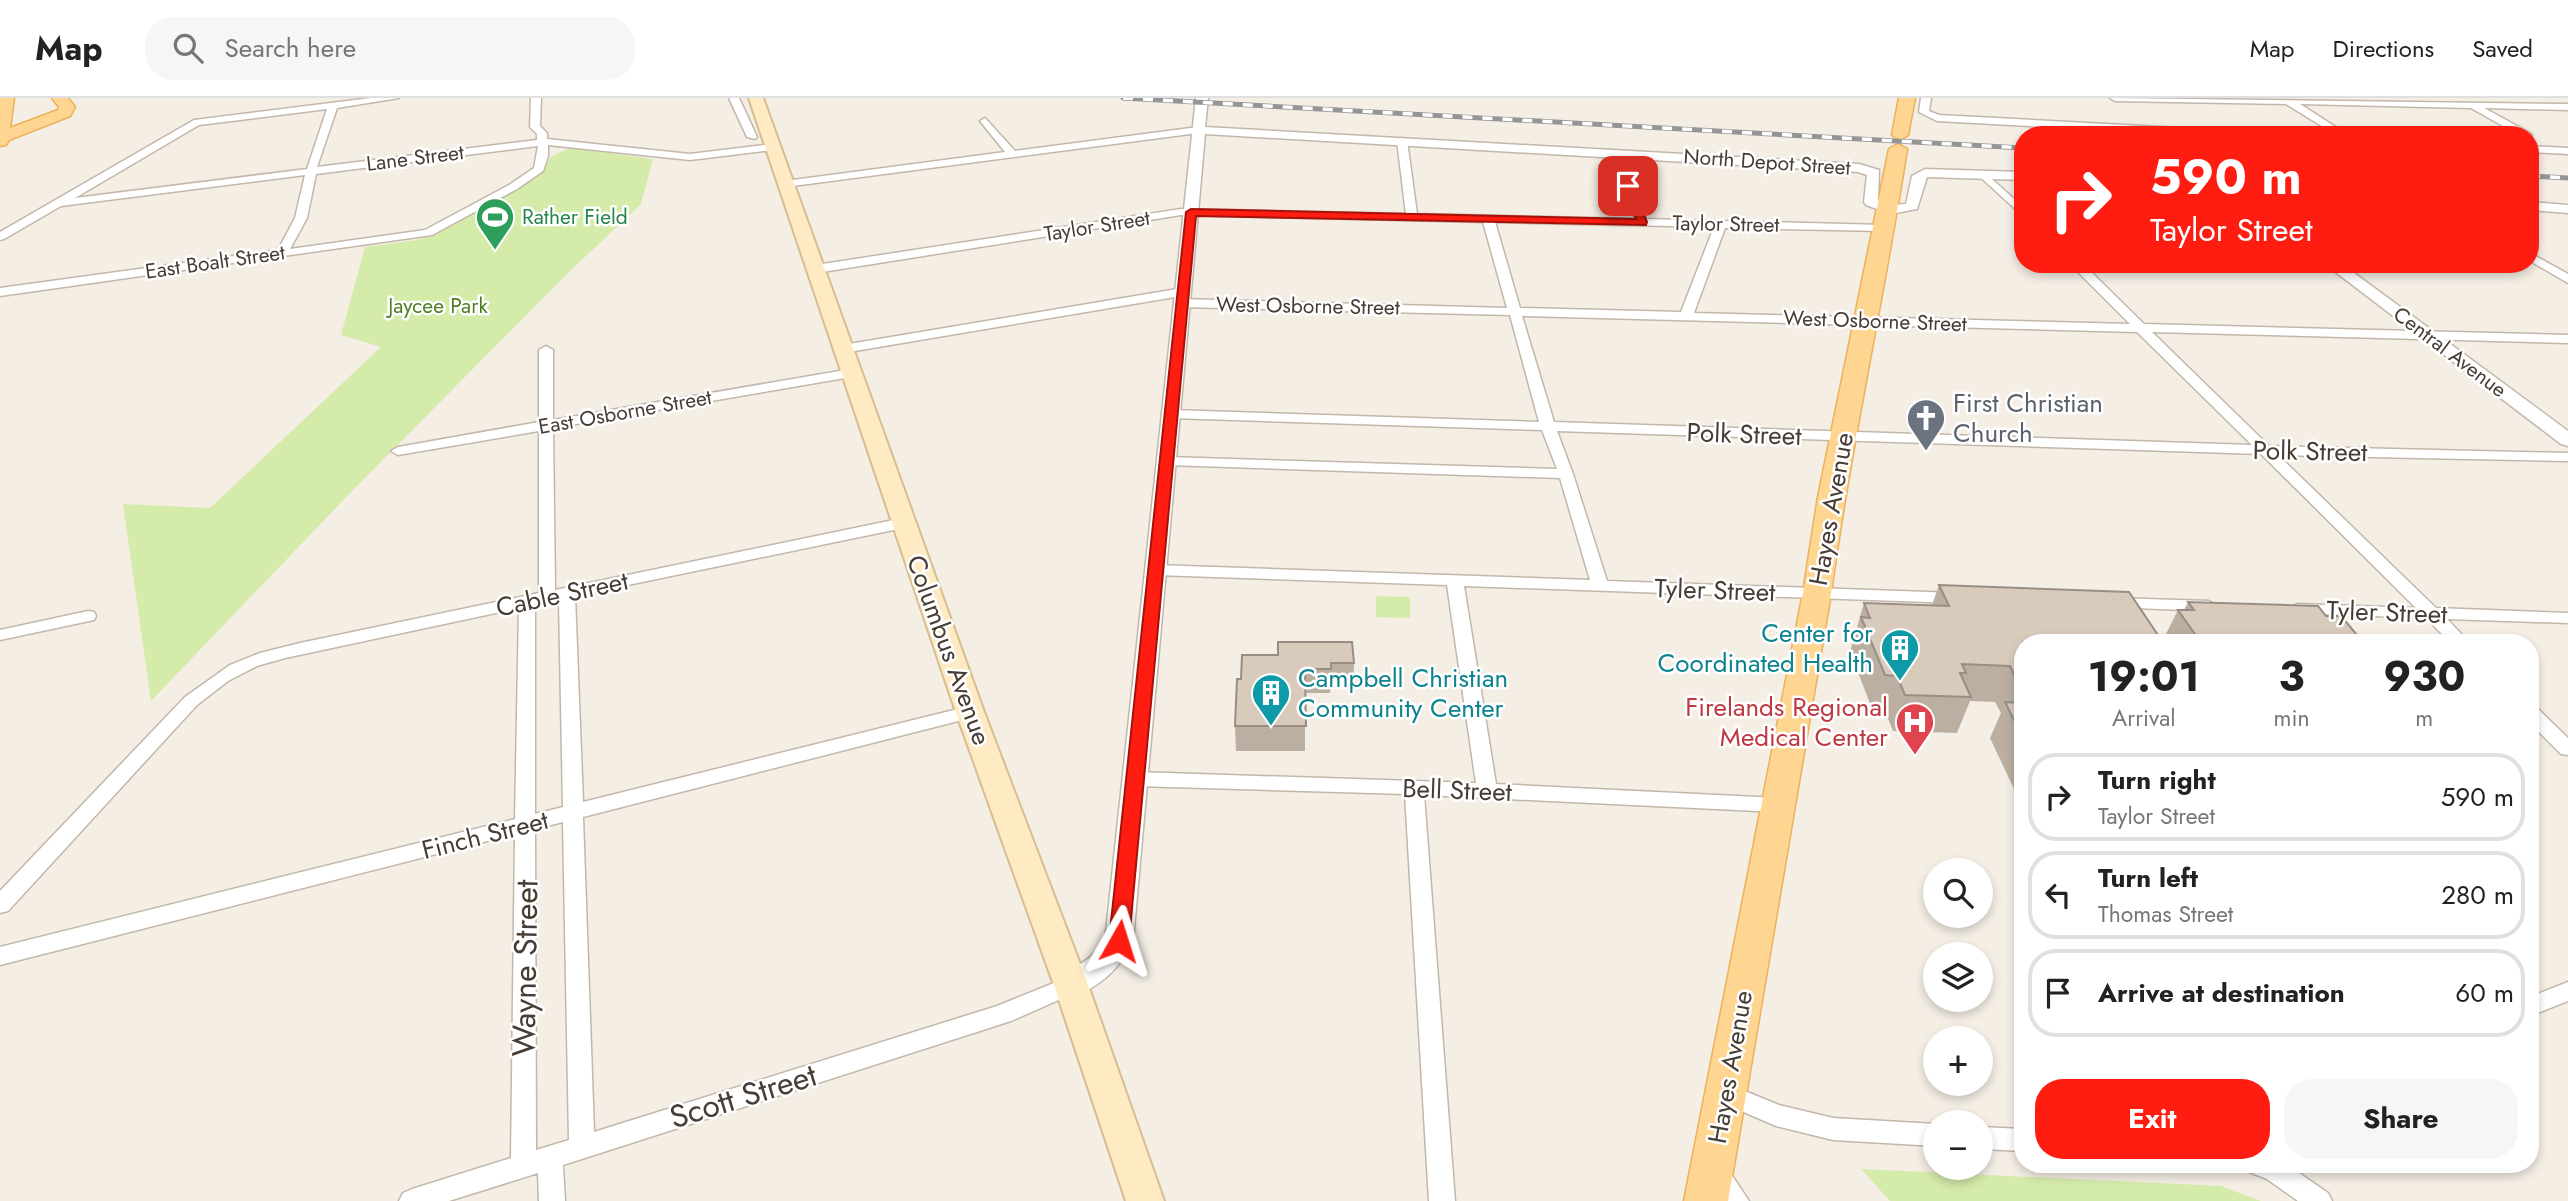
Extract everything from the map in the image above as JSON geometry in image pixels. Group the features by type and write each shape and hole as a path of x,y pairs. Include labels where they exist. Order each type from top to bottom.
{"main road":[{"path":"0,139 6,98"},
{"path":"0,139 64,113 67,107 60,98"},
{"name":"Columbus Avenue","path":"756,98 903,523 1071,985 1145,1201"},
{"name":"Hayes Avenue","path":"1706,1201 1817,593 1831,497 1867,321 1907,98"},
{"path":"4,118 19,122 40,121"}],"street":[{"path":"0,237 200,121 394,98"},
{"path":"536,98 535,127 542,133 544,142"},
{"path":"734,98 751,137"},
{"path":"1071,985 1092,975 1111,959 1119,941 1202,98"},
{"path":"1926,98 1924,114 1937,118 2082,126"},
{"path":"2455,98 2511,126"},
{"path":"2117,101 2568,107"},
{"path":"2289,102 2328,126"},
{"path":"282,253 301,218 311,171 333,105"},
{"path":"2133,114 2150,126"},
{"path":"985,121 1011,153"},
{"path":"785,184 1198,130"},
{"name":"North Depot Street","path":"1198,130 1864,168 1874,175 1870,201 1886,219"},
{"path":"2539,140 2563,151"},
{"path":"1402,141 1412,216"},
{"name":"Lane Street","path":"58,202 544,142 585,144 690,157 773,147"},
{"name":"East Boalt Street","path":"0,292 431,232 532,176 542,163 544,142"},
{"path":"2539,150 2563,151"},
{"path":"1613,153 1642,222"},
{"path":"1886,219 1912,206 1922,173 1936,171 2014,176"},
{"path":"1983,174 2014,204"},
{"path":"2010,200 2014,200"},
{"path":"2539,207 2568,209"},
{"name":"Taylor Street","path":"816,269 1191,212 1721,224 1886,219"},
{"path":"1488,219 1548,427 1566,474 1600,586"},
{"path":"1686,316 1721,224"},
{"path":"2539,261 2568,279"},
{"path":"2085,273 2451,634"},
{"name":"Central Avenue","path":"2344,273 2568,440"},
{"name":"West Osborne Street","path":"847,361 1182,297 1686,316 2568,339"},
{"name":"Wayne Street","path":"523,1166 527,823 547,598 546,350"},
{"name":"East Osborne Street","path":"398,451 547,425 847,361"},
{"name":"Polk Street","path":"1171,414 2262,450 2568,457"},
{"path":"1167,461 1566,474"},
{"name":"Cable Street","path":"0,905 191,701 223,674 249,662 294,650 903,523"},
{"name":"Tyler Street","path":"1156,570 1970,598"},
{"path":"1455,582 1487,790"},
{"name":"Wayne Street","path":"547,598 573,812 582,1147"},
{"path":"2095,603 2227,607"},
{"name":"Tyler Street","path":"2274,608 2568,618"},
{"path":"0,635 88,616"},
{"name":"Finch Street","path":"0,956 970,712"},
{"path":"2539,721 2568,749"},
{"name":"Bell Street","path":"1136,779 1487,790 1778,805"},
{"path":"1414,789 1442,1201"},
{"name":"Scott Street","path":"412,1201 1003,1014 1071,985"},
{"path":"2539,1003 2568,991"},
{"path":"1724,1092 1776,1115 1833,1129 1923,1134"},
{"path":"1993,1139 2014,1140"},
{"path":"551,1157 552,1201"},
{"path":"1712,1167 1736,1201"},
{"path":"2279,1173 2319,1201"}],"green space":[{"name":"Jaycee Park","path":"570,148 653,159 641,204 568,273 353,490 151,701 123,504 210,508 381,347 341,335 365,247 417,240 438,233 539,175 552,156"},
{"path":"1376,596 1410,597 1410,618 1376,617"},
{"path":"1861,1169 1923,1172 1923,1180 1993,1180 1993,1175 2221,1186 2261,1201 1890,1201"}],"building":[{"path":"1939,585 2129,592 2157,634 2014,634 2014,674 2010,666 1962,664 1966,673 1960,673 1971,697 1905,695 1897,676 1885,675 1861,617 1870,618 1864,603 1949,606"},
{"path":"2188,602 2318,606 2326,616 2341,616 2356,634 2195,634 2178,610 2194,610"},
{"path":"1278,642 1352,642 1354,663 1331,663 1331,669 1305,669 1306,726 1235,726 1237,679 1241,679 1242,655 1278,655"},
{"path":"2005,702 2014,702 2014,720"}],"railway":[{"path":"1123,98 2014,148"},
{"path":"2539,176 2568,178"}],"place":[{"name":"Rather Field","path":"495,251"},
{"name":"First Christian Church","path":"1926,452"},
{"name":"Center for Coordinated Health","path":"1900,682"},
{"name":"Campbell Christian Community Center","path":"1271,727"},
{"name":"Firelands Regional Medical Center","path":"1915,756"}],"route":[{"path":"1119,941 1191,212 1642,222 1628,186"}]}
